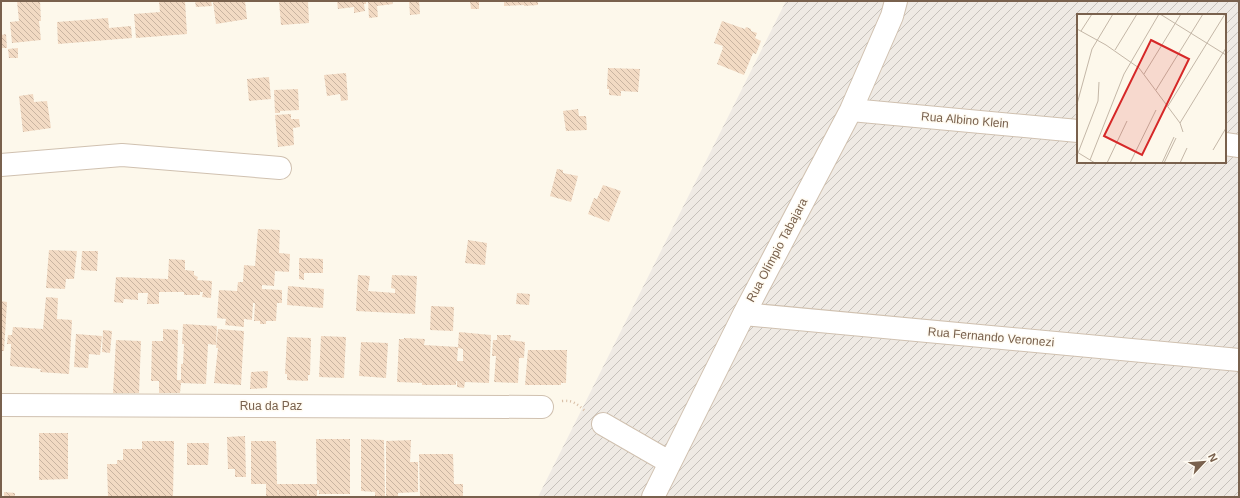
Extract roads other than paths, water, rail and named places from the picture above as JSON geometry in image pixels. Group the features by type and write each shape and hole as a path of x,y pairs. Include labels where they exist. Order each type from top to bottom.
{"street":[{"name":"Rua Olímpio Tabajara","path":"653,497 669,462 744,314 851,110 892,16 896,1"},
{"name":"Rua Albino Klein","path":"851,110 1077,131"},
{"path":"1226,144 1239,146"},
{"path":"1,165 122,155 280,168"},
{"name":"Rua Fernando Veronezi","path":"744,314 1239,360"},
{"name":"Rua da Paz","path":"1,405 542,407"},
{"path":"603,424 669,462"}]}
